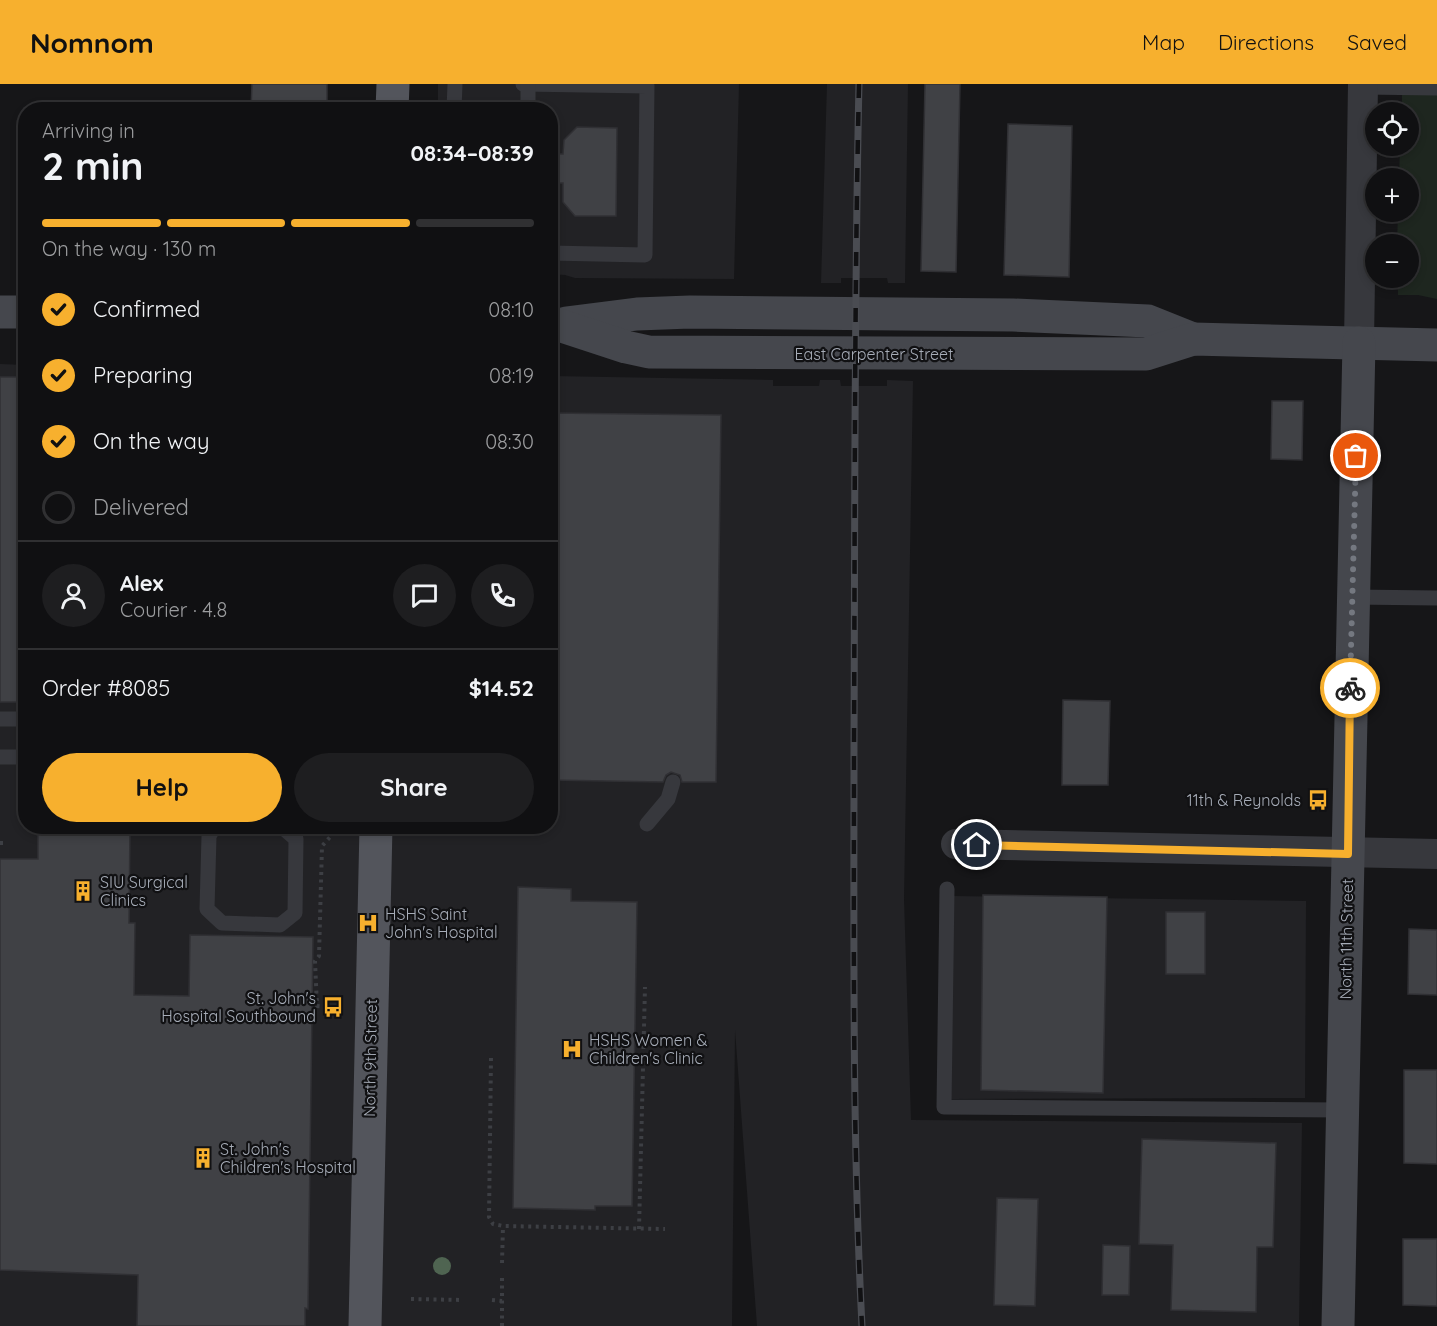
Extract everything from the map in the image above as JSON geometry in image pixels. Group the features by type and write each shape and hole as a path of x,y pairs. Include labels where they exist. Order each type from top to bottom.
{"main road":[{"path":"392,102 393,84"},
{"name":"North 9th Street","path":"365,1326 376,834"}],"street":[{"name":"North 11th Street","path":"1338,1326 1363,85"},
{"path":"0,312 18,312"},
{"name":"East Carpenter Street","path":"558,326 649,352 1146,354 1193,339 1437,345"},
{"path":"956,844 1348,854 1437,854"}],"lane":[{"path":"454,102 455,84"},
{"path":"523,84 646,86 645,255 558,253"},
{"path":"528,84 528,102"},
{"path":"1363,85 1437,88"},
{"path":"1352,597 1437,598"},
{"path":"0,719 18,719"},
{"path":"0,757 18,757"},
{"path":"647,824 668,799 673,782"},
{"path":"210,834 207,909 222,923 280,925 295,913 296,839 290,834"},
{"path":"947,889 944,1107 1343,1110"}],"path":[{"path":"327,1007 317,1006 315,961 319,956 322,846 331,836"},
{"path":"0,843 6,843"},
{"path":"639,1229 645,987"},
{"path":"491,1058 489,1217 493,1224 665,1229"},
{"path":"502,1263 503,1226"},
{"path":"502,1278 502,1326"},
{"path":"411,1299 463,1300"},
{"path":"492,1300 502,1301"}],"shaded area":[{"path":"438,84 739,84 734,279 575,278 558,274 558,102 438,102"},
{"path":"827,84 908,84 905,283 888,283 887,278 841,278 841,283 821,283"},
{"path":"1402,93 1437,94 1437,299 1418,295 1398,295 1398,288 1419,288 1419,234 1397,234 1398,222 1419,222 1419,168 1399,168 1400,156 1419,156 1419,102 1402,102"},
{"name":"HSHS Saint John's Hospital","path":"0,364 18,365 18,834 558,834 558,376 773,380 773,386 819,386 820,380 840,380 841,386 887,386 887,380 913,381 904,899 911,1120 1302,1123 1299,1326 757,1326 735,1030 732,1326 0,1326"},
{"path":"953,896 1306,901 1305,1098 951,1099"}],"building":[{"path":"252,84 327,84 327,102 251,102"},
{"path":"925,84 960,84 956,272 921,271"},
{"path":"1008,124 1072,126 1069,277 1004,275"},
{"path":"577,127 617,128 616,216 575,216 563,202 563,183 558,183 558,154 563,154 564,140"},
{"path":"0,377 18,377 18,702 0,702"},
{"path":"1272,401 1303,401 1302,460 1271,459"},
{"path":"558,413 721,415 716,782 682,782 680,775 671,772 666,775 663,782 558,780"},
{"path":"1063,700 1110,701 1108,785 1062,785"},
{"path":"38,834 130,834 129,923 135,923 134,995 189,996 190,935 313,937 308,1309 305,1308 305,1326 137,1326 138,1275 0,1270 0,859 38,859"},
{"path":"518,887 571,889 571,901 637,902 632,1206 595,1206 595,1210 513,1208"},
{"path":"983,895 1107,897 1103,1093 981,1090"},
{"path":"1166,912 1205,912 1205,974 1166,974"},
{"path":"1409,929 1437,930 1437,995 1408,994"},
{"path":"1404,1070 1437,1070 1437,1164 1404,1163"},
{"path":"1142,1139 1276,1143 1273,1247 1257,1247 1256,1312 1171,1310 1173,1245 1139,1244"},
{"path":"997,1198 1038,1199 1035,1306 994,1305"},
{"path":"1403,1239 1437,1239 1437,1306 1403,1305"},
{"path":"1103,1245 1130,1246 1129,1295 1102,1295"}],"railway":[{"path":"859,84 855,415 854,963 855,1109 862,1326"}],"way so far":[{"path":"1350,688 1356,456"}],"place":[{"name":"11th & Reynolds","path":"1318,800"},
{"name":"SIU Surgical Clinics","path":"83,891"},
{"name":"HSHS Saint John's Hospital","path":"368,923"},
{"name":"St. John's Hospital Southbound","path":"333,1007"},
{"name":"HSHS Women & Children's Clinic","path":"572,1049"},
{"name":"St. John's Children's Hospital","path":"203,1158"}],"route":[{"path":"977,845 1348,854 1350,688"}]}
